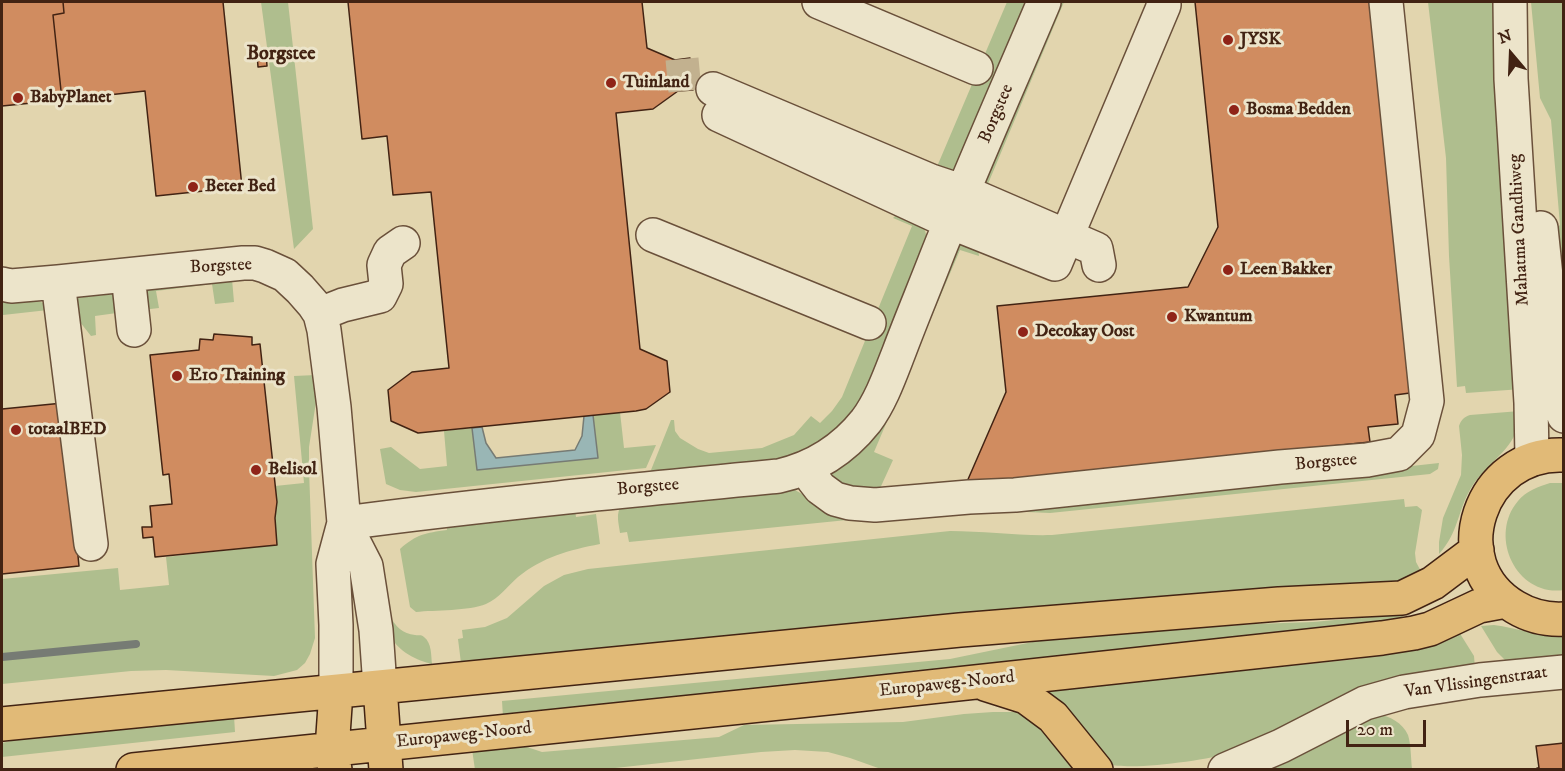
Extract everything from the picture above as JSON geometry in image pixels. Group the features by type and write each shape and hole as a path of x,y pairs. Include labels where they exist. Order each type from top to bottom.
{"main road":[{"path":"1548,457 1519,465 1507,472 1496,483 1481,507 1477,521 1477,549 1486,578 1506,601 1527,614 1551,620 1563,619"},
{"path":"2,724 972,629 1279,604 1402,598 1433,584 1477,549"},
{"name":"Europaweg-Noord","path":"133,770 384,757 975,681 1414,633 1479,606 1506,601"},
{"path":"975,681 1026,697 1047,712 1096,770"},
{"name":"Europaweg-Noord","path":"380,687 384,757"},
{"path":"333,759 336,692"}],"street":[{"path":"819,2 976,68"},
{"name":"Borgstee","path":"344,523 523,501 779,476 808,467 829,456 848,442 867,420 884,390 950,222 1044,2"},
{"path":"1099,265 1096,249 1067,237 963,192 716,102 950,222 1055,264 1067,237 1164,5 1163,2"},
{"name":"Borgstee","path":"808,467 820,488 835,499 875,505 1015,495 1367,460 1399,454 1418,435 1427,401 1386,2"},
{"name":"Mahatma Gandhiweg","path":"1512,2 1526,78 1558,390 1563,417"},
{"name":"Mahatma Gandhiweg","path":"1512,2 1511,79 1531,403 1548,457"},
{"path":"653,235 869,323"},
{"path":"320,314 343,304 380,296 386,285 384,265 390,252 404,243"},
{"name":"Borgstee","path":"2,284 58,282 243,262 255,263 285,275 314,304 320,314 324,330 334,407 344,523 333,564 336,692"},
{"path":"128,275 134,330"},
{"path":"58,282 92,544"},
{"name":"Borgstee","path":"344,523 366,566 376,630 380,687"},
{"name":"Van Vlissingenstraat","path":"1225,770 1281,746 1365,703 1404,692 1480,680 1563,672"}],"green space":[{"path":"261,2 288,2 313,229 294,249"},
{"path":"1007,2 1030,2 954,179 933,176"},
{"path":"1057,2 1064,2 985,191 978,188"},
{"path":"1428,2 1497,2 1522,389 1466,393 1465,386 1457,387 1446,158"},
{"path":"1531,2 1562,2 1563,354 1552,232 1560,225 1551,120 1540,98"},
{"path":"898,213 923,226 927,244 861,399 835,436 794,458 649,475 671,420 674,420 675,431 680,438 709,453 762,448 794,435 811,416 820,423 832,411 842,397 912,226 893,218"},
{"path":"962,241 978,248 979,256 960,250 874,452 893,460 877,495 863,496 834,481 833,470 953,247"},
{"path":"232,279 234,302 215,304 212,284 156,291 159,308 142,310 142,293 146,289"},
{"path":"115,294 124,312 95,316 96,335 91,336 80,322 75,298"},
{"path":"2,301 39,301 48,310 3,315"},
{"path":"316,375 316,402 309,447 315,638 305,663 297,670 274,676 166,670 131,671 2,684 2,579 118,568 120,590 169,585 166,557 277,545 275,486 304,483 294,376"},
{"path":"1520,411 1514,437 1476,480 1446,546 1439,554 1443,518 1461,475 1462,455 1459,426 1461,422 1470,415"},
{"path":"620,412 624,448 656,445 646,468 416,492 400,490 386,484 380,449 391,447 420,469 447,466 444,431 472,428 477,469 598,457 593,415"},
{"path":"1439,463 1438,469 1430,474 1050,513 1005,511"},
{"path":"1550,483 1563,483 1564,590 1547,590 1532,584 1520,574 1507,546 1506,531 1509,515 1518,501 1528,492"},
{"path":"787,487 816,502 956,509 629,542 627,532 620,533 618,515 622,505"},
{"path":"1404,499 1405,507 1417,506 1422,510 1415,553 1416,562 1424,577 1414,582 461,663 458,639 463,638 462,630 485,627 507,618 544,586 564,575 588,569 950,531 1052,535"},
{"path":"575,509 576,517 596,514 600,544 567,552 537,564 486,604 461,609 416,612 410,607 400,549 411,540 427,533 447,530 446,522"},
{"path":"1402,611 1403,620 503,717 502,701 950,659 1052,638 1313,622"},
{"path":"390,616 403,631 422,636 427,640 431,650 432,664 414,658 398,646 390,634"},
{"path":"1494,625 1545,635 1563,636 1563,659 1509,664 1497,652 1481,626"},
{"path":"1459,632 1474,656 1475,668 1232,753 1205,759 1134,766 1108,764 1049,695 1051,690 1057,689 1358,659"},
{"path":"993,712 1017,712 1032,718 1082,769 881,769 828,752 795,750 606,769 475,770 472,749 518,744 542,752 719,737 744,725 903,722"},
{"path":"1378,714 1387,716 1406,731 1410,743 1412,769 1265,770"},
{"path":"234,716 235,732 2,757 2,743 20,739"}],"water":[{"path":"593,415 598,458 477,470 472,428 482,427 486,443 496,458 575,450 582,436 584,416"}],"building":[{"path":"2,2 63,2 64,13 53,15 62,100 2,106"},
{"path":"63,2 223,2 242,187 156,196 145,91 62,100 53,15 64,13"},
{"path":"348,2 642,2 647,48 675,60 678,91 653,109 616,113 640,349 667,361 670,392 646,409 636,411 418,433 391,421 388,390 412,372 449,368 431,192 393,195 387,136 362,139"},
{"path":"1195,2 1370,2 1410,393 1395,395 1398,424 1368,427 1370,442 966,484 1006,392 997,306 1188,287 1218,227"},
{"path":"266,53 267,66 258,67 257,54"},
{"path":"690,58 693,90 678,91 675,60"},
{"path":"214,334 252,337 252,345 260,344 277,502 275,518 277,545 155,557 153,537 143,538 142,527 152,527 150,506 172,504 169,474 163,475 150,355 199,350 200,339 213,340"},
{"path":"63,403 79,566 2,574 2,409"},
{"path":"1564,743 1564,770 1537,770 1539,768 1536,746"}],"waterway":[{"path":"2,657 136,644"}],"tunnel":[{"path":"682,59 685,91"}],"place":[{"name":"JYSK","path":"1228,40"},
{"name":"Tuinland","path":"611,83"},
{"name":"BabyPlanet","path":"18,98"},
{"name":"Bosma Bedden","path":"1234,110"},
{"name":"Beter Bed","path":"193,187"},
{"name":"Leen Bakker","path":"1228,270"},
{"name":"Kwantum","path":"1172,317"},
{"name":"Decokay Oost","path":"1023,332"},
{"name":"E10 Training","path":"177,376"},
{"name":"totaalBED","path":"16,430"},
{"name":"Belisol","path":"256,470"}],"district":[{"name":"Borgstee","path":"281,55"}]}
